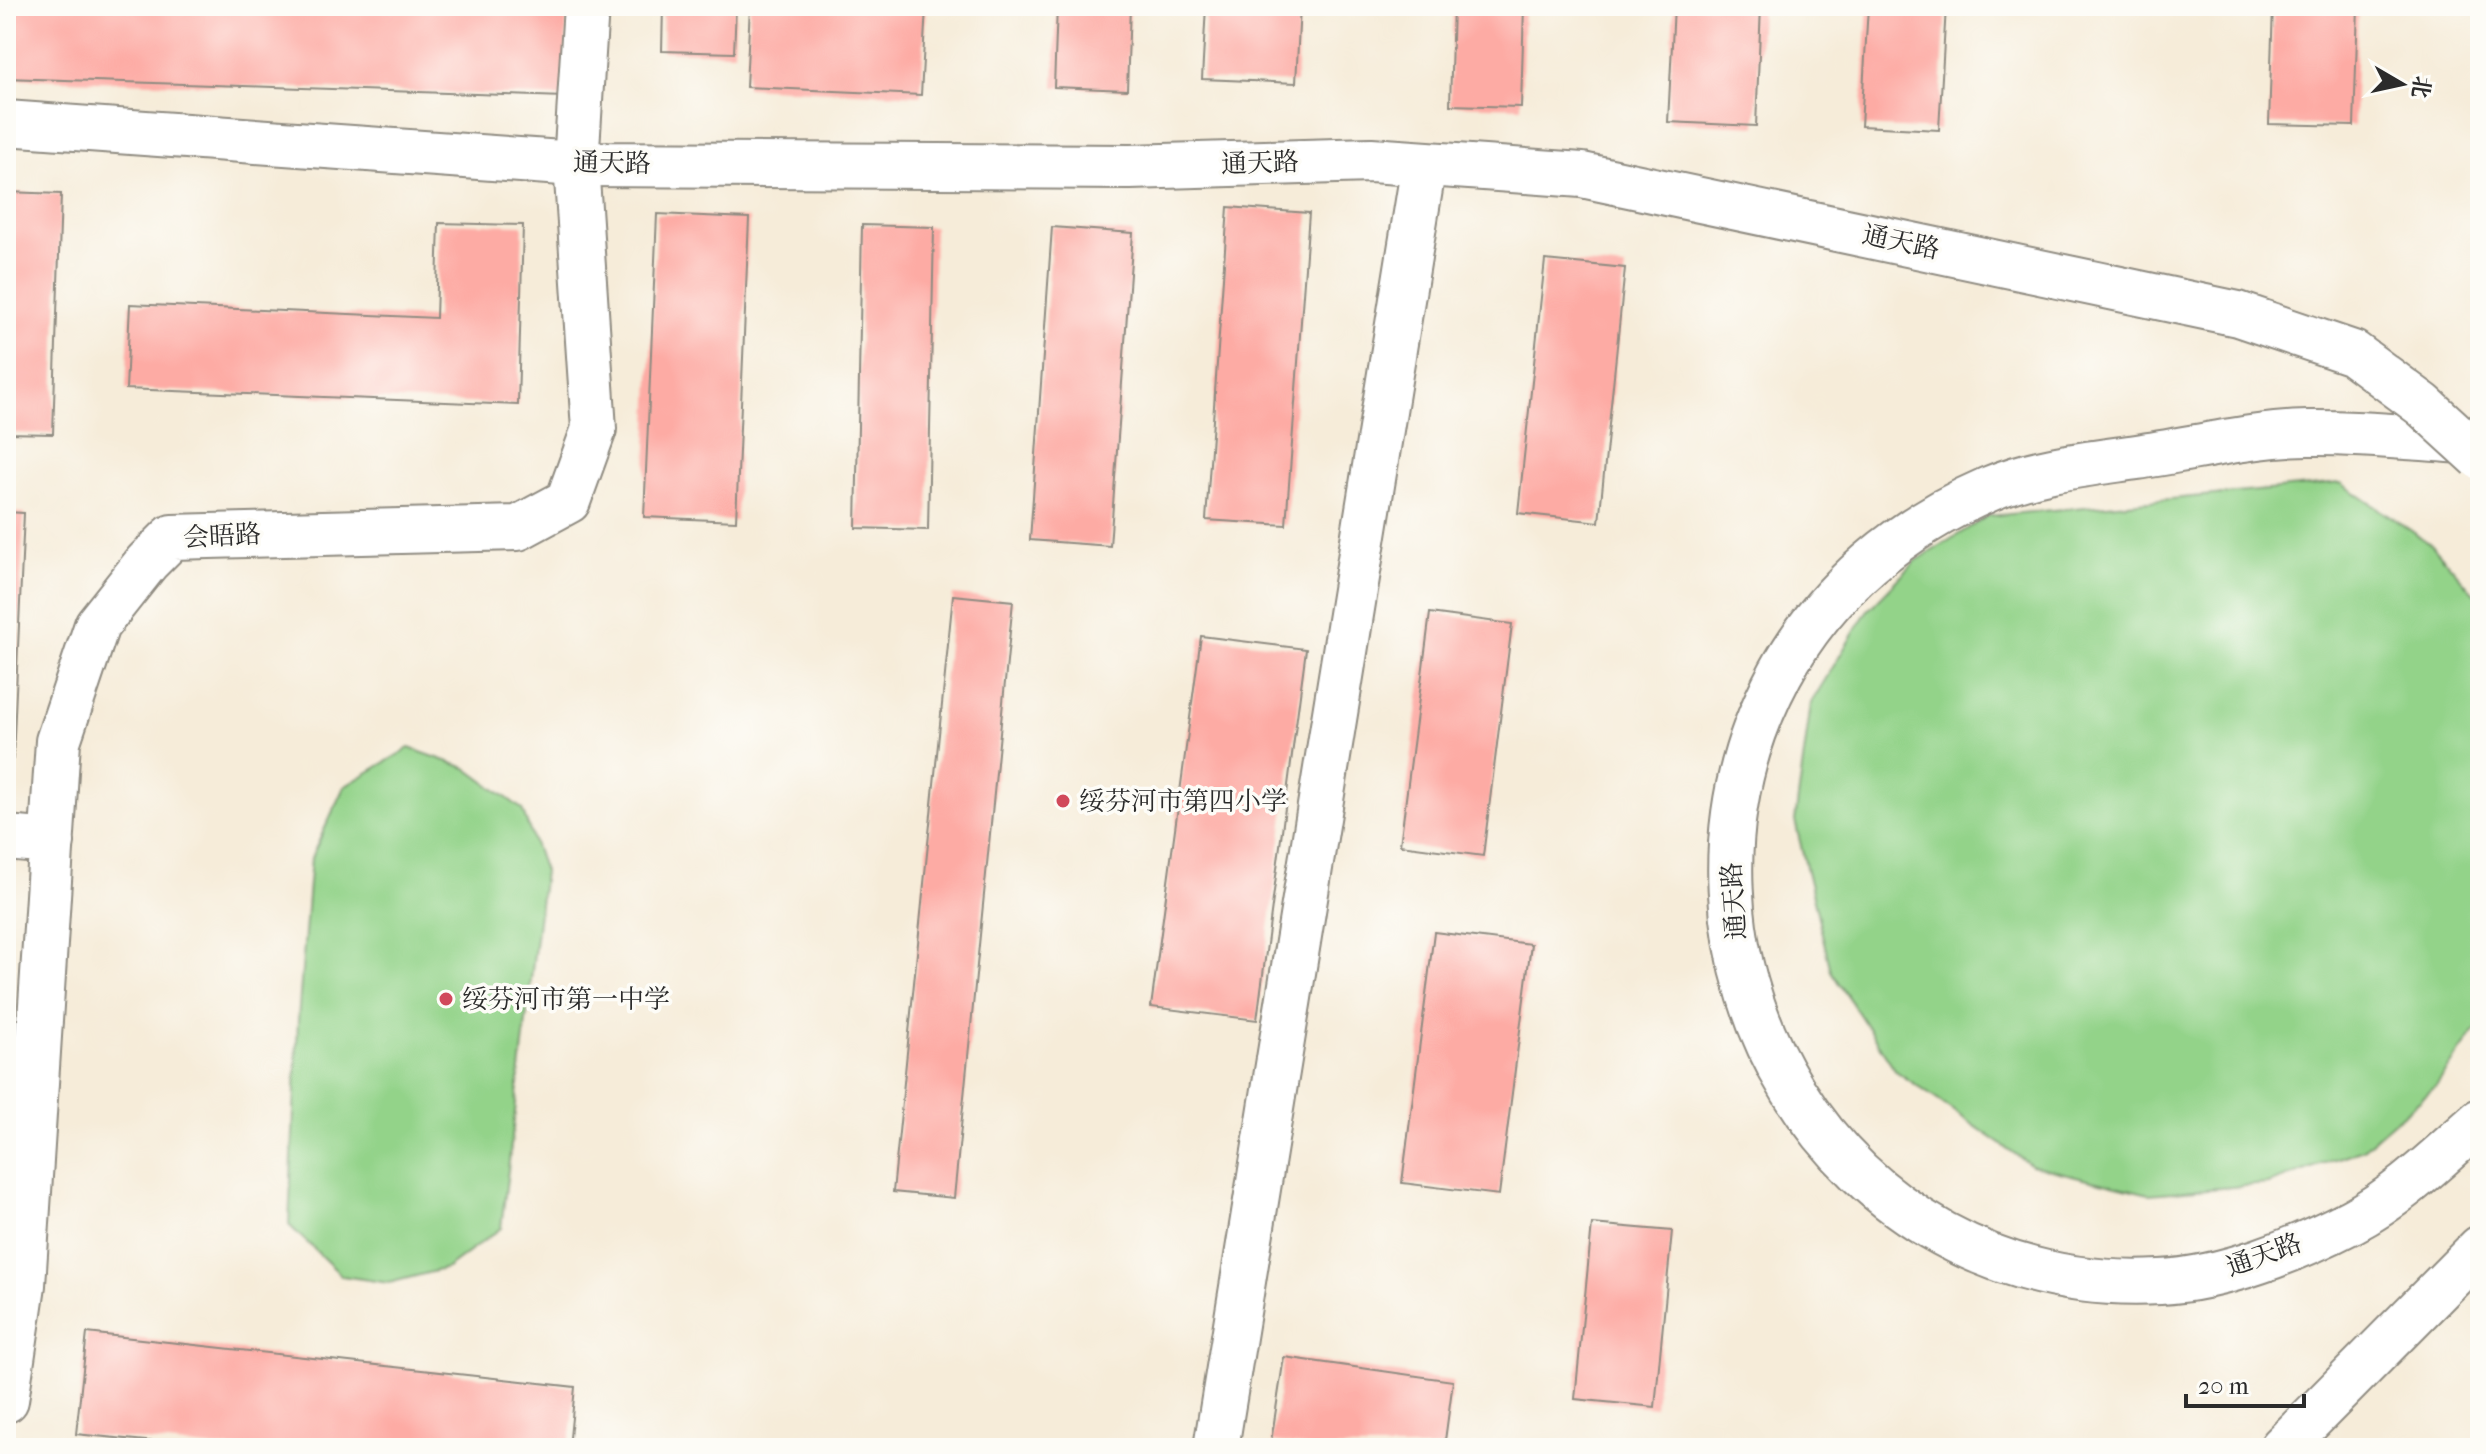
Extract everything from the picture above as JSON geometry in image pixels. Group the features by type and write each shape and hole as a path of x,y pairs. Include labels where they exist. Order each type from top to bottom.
{"main road":[{"name":"会晤路","path":"6,1400 23,1285 58,741 97,625 147,562 172,537 518,528 568,501 594,429 576,164 586,6"},
{"name":"通天路","path":"6,123 576,164 1130,167 1371,160 1582,175 2238,314 2353,353 2423,405 2480,457"},
{"path":"1216,1448 1424,164"},
{"name":"通天路","path":"2480,442 2305,433 2057,469 1994,487 1935,515 1881,552 1833,597 1793,650 1762,707 1741,770 1730,835 1730,905 1742,975 1765,1042 1799,1103 1854,1167 1897,1204 1957,1241 2023,1266 2092,1281 2162,1282 2225,1270 2354,1220 2417,1176 2480,1121"},
{"path":"6,838 52,842"},
{"path":"2282,1448 2480,1248"}],"green space":[{"path":"2341,483 2432,545 2480,600 2480,1024 2436,1086 2363,1149 2268,1184 2149,1194 2031,1165 1896,1071 1831,971 1795,821 1811,703 1867,611 1916,561 1988,516"},
{"path":"409,748 466,768 522,809 544,871 501,1228 447,1268 389,1283 342,1276 289,1225 298,1020 311,858 344,787"}],"building":[{"path":"6,6 567,6 565,97 6,78"},
{"path":"663,6 736,6 734,53 662,51"},
{"path":"750,6 926,7 921,95 746,87"},
{"path":"1057,6 1130,6 1127,90 1054,87"},
{"path":"1206,6 1300,6 1296,83 1202,79"},
{"path":"1453,6 1524,6 1521,107 1450,105"},
{"path":"1674,6 1761,6 1756,126 1668,122"},
{"path":"1868,6 1946,6 1939,130 1861,126"},
{"path":"2273,6 2358,6 2354,126 2269,124"},
{"path":"6,192 61,194 53,434 6,433"},
{"path":"1228,207 1309,213 1286,525 1206,520"},
{"path":"657,214 749,218 736,521 644,517"},
{"path":"439,223 523,225 518,405 126,389 130,304 436,318"},
{"path":"862,225 934,227 928,530 856,528"},
{"path":"1052,227 1133,233 1110,546 1030,540"},
{"path":"1545,260 1625,268 1599,522 1518,513"},
{"path":"6,512 24,513 13,759 6,759"},
{"path":"953,595 1013,601 954,1198 893,1192"},
{"path":"1430,613 1512,624 1483,856 1400,845"},
{"path":"1201,636 1306,649 1257,1020 1151,1007"},
{"path":"1434,932 1531,944 1499,1195 1402,1183"},
{"path":"1592,1224 1672,1231 1655,1407 1575,1399"},
{"path":"87,1333 575,1387 569,1448 216,1448 76,1434"},
{"path":"1284,1357 1453,1381 1444,1448 1314,1448 1271,1442"}],"place":[{"name":"绥芬河市第四小学","path":"1063,801"},
{"name":"绥芬河市第一中学","path":"446,999"}]}
